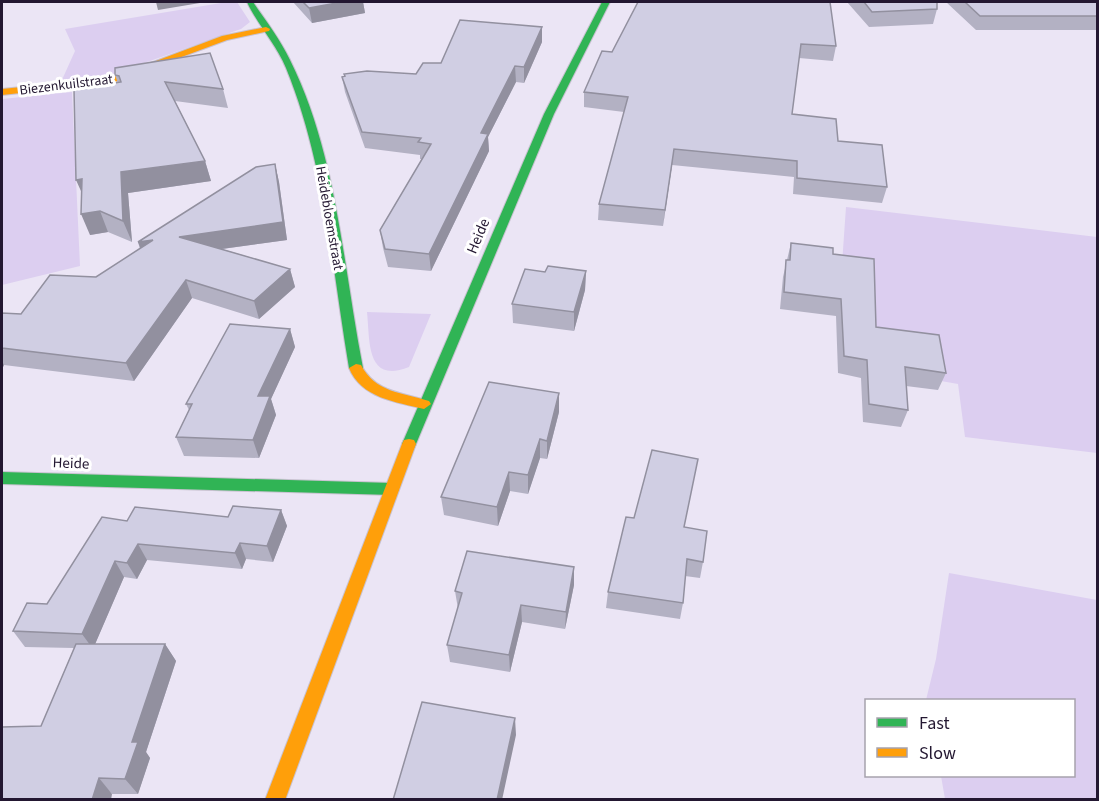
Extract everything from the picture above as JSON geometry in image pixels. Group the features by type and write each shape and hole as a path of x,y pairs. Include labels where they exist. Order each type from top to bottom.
{"street":[{"name":"Heidebloemstraat","path":"250,2 289,65 302,98 325,180 357,374 376,391 424,404"},
{"name":"Heide","path":"275,800 424,404 549,114 606,2"},
{"name":"Biezenkuilstraat","path":"2,92 112,80 225,39 266,29"},
{"name":"Heide","path":"2,478 392,489"}],"shaded area":[{"path":"237,2 250,22 241,29 110,75 61,82 75,51 65,29"},
{"path":"72,92 80,266 2,285 2,99"},
{"path":"846,207 1097,237 1097,453 965,437 958,384 941,381 936,350 837,336"},
{"path":"367,312 431,314 409,367 395,371 385,370 378,365 370,347"},
{"path":"949,573 1097,600 1097,799 945,799 941,777 1075,777 1075,699 926,699 936,659"}],"building":[{"path":"303,2 342,2 309,8"},
{"path":"638,2 830,2 836,46 801,44 792,114 836,119 838,141 882,145 887,187 797,178 797,161 674,149 665,210 599,204 628,97 584,92 602,51 612,52"},
{"path":"864,2 937,2 937,9 872,12"},
{"path":"965,2 1098,2 1098,16 980,16"},
{"path":"460,20 542,27 524,67 515,66 481,133 488,134 429,254 385,249 380,230 431,144 418,142 421,138 362,132 342,77 345,76 344,74 367,71 416,74 423,63 441,63"},
{"path":"210,53 223,89 165,82 205,161 121,172 123,221 100,211 81,214 82,179 76,180 74,90 121,82 119,76 115,75 115,68"},
{"path":"275,164 283,222 179,237 290,269 254,301 186,280 126,363 2,348 2,313 21,314 50,275 96,277 153,240 138,242 256,167"},
{"path":"791,243 833,248 833,254 874,259 876,327 939,335 946,373 905,367 908,410 869,404 867,360 844,356 841,299 784,292 786,260 790,260"},
{"path":"548,266 586,271 574,312 512,304 525,269 545,272"},
{"path":"230,324 290,329 258,396 270,396 253,440 176,437 192,404 186,404"},
{"path":"489,382 559,393 547,441 540,439 528,475 509,472 497,507 441,497"},
{"path":"652,450 698,459 684,527 707,531 703,562 687,559 683,603 608,592 626,517 634,518"},
{"path":"233,506 281,510 267,546 240,543 235,553 138,544 127,563 115,561 82,634 13,631 27,603 47,604 102,517 127,521 135,507 228,517"},
{"path":"467,551 574,567 566,612 521,605 509,655 447,645 462,593 455,591"},
{"path":"76,644 165,644 132,742 138,742 125,779 99,778 92,800 2,800 2,727 41,726"},
{"path":"422,702 515,718 497,800 393,800"}],"traffic: fast":[{"path":"250,2 286,60 304,105 315,142 331,217 356,368"},
{"path":"409,444 549,114 606,2"},
{"path":"2,478 392,489"}],"traffic: slow":[{"path":"2,92 112,80 225,38 266,29"},
{"path":"356,368 359,376 374,389 424,404"},
{"path":"275,800 409,444"}]}
